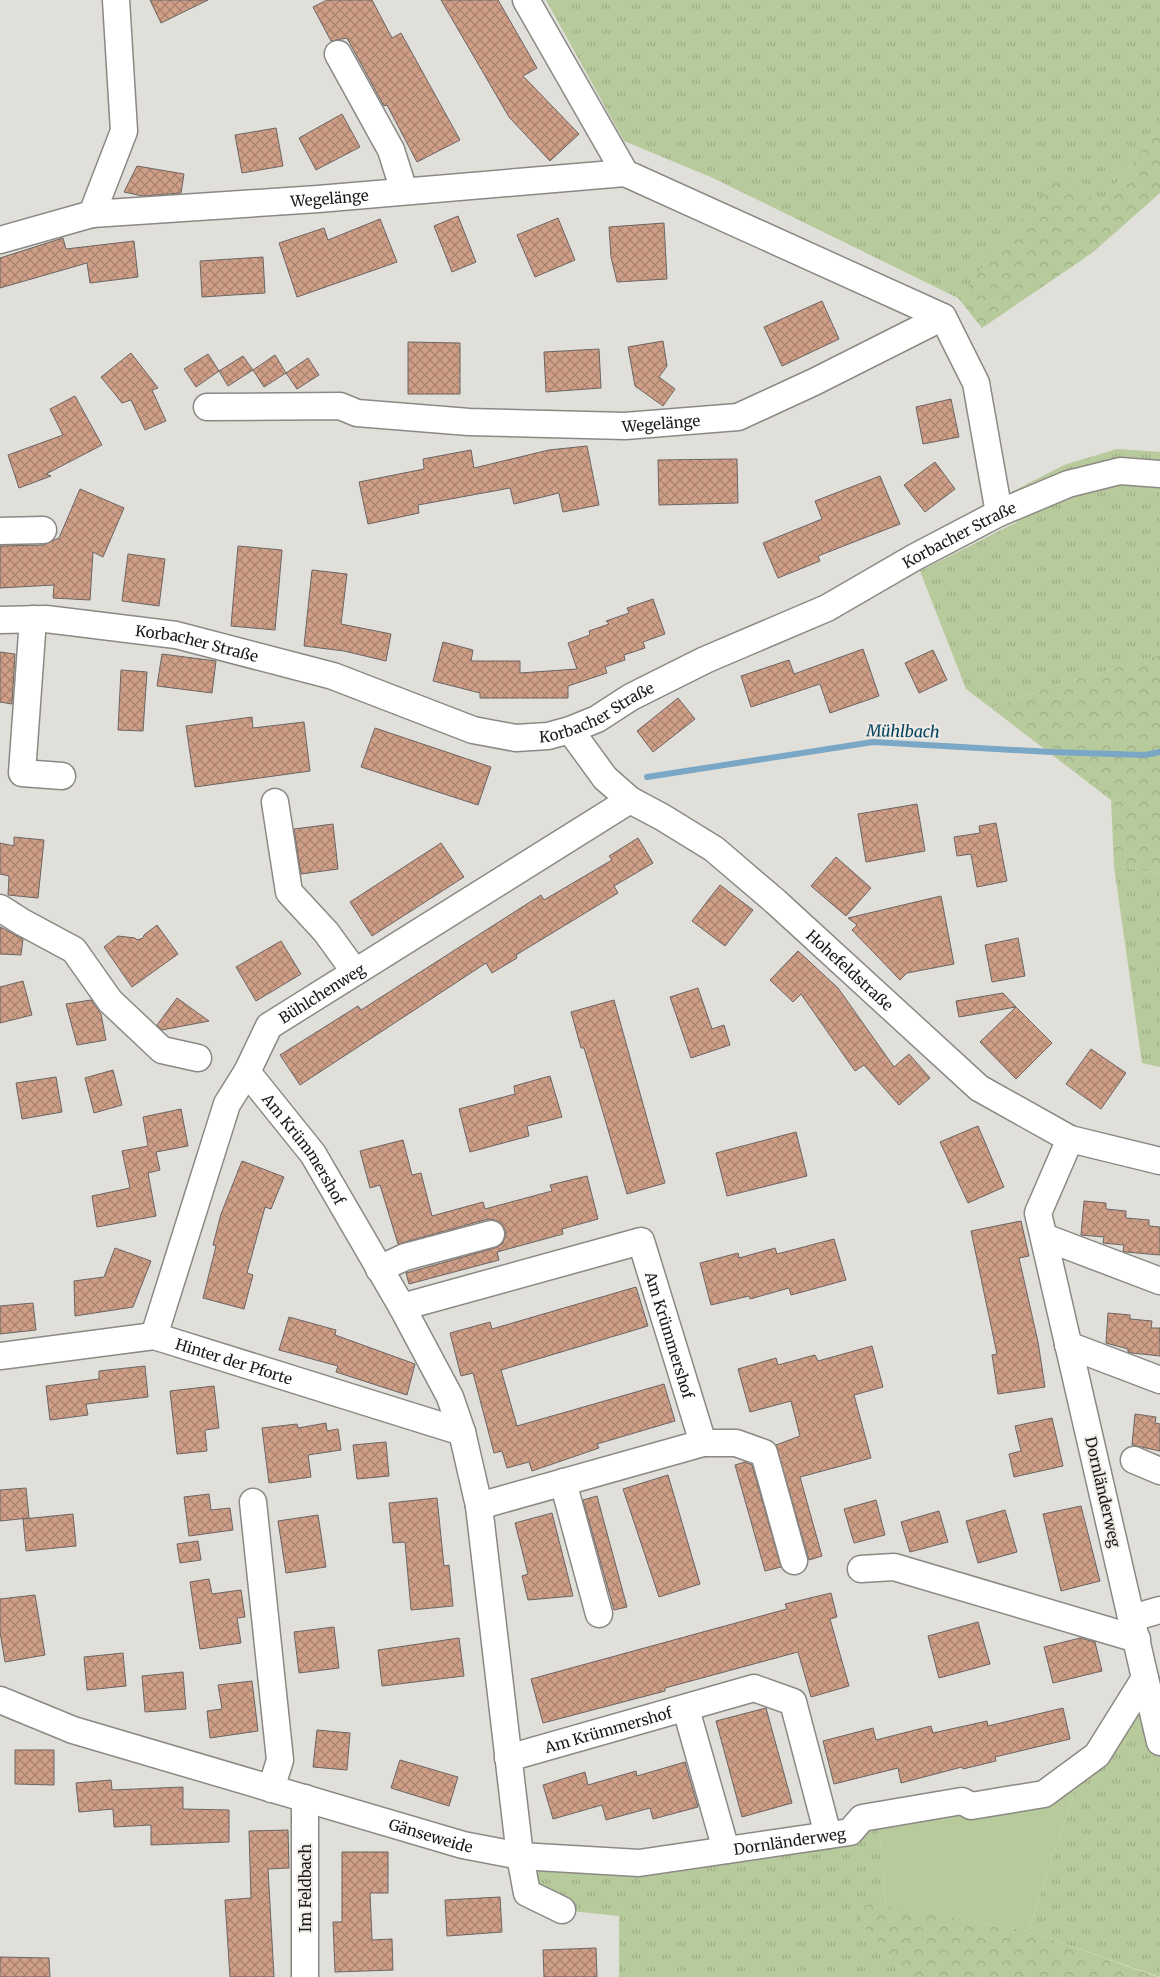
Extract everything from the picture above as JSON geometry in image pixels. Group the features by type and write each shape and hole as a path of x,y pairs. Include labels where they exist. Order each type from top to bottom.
{"street":[{"path":"92,214 124,131 116,0"},
{"path":"526,0 625,173"},
{"path":"338,54 391,150 404,192"},
{"name":"Wegelänge","path":"0,240 92,214 404,192 625,173 943,317"},
{"path":"943,317 976,383 999,513"},
{"name":"Wegelänge","path":"207,407 340,406 356,413 469,422 625,426 738,417 814,382 943,317"},
{"name":"Korbacher Straße","path":"0,620 33,620 176,635 333,676 473,730 516,738 548,736 570,730 597,719 631,697 705,660 827,608 915,557 999,513 1068,484 1120,471 1160,474"},
{"path":"0,531 43,530"},
{"path":"33,620 22,773 62,776"},
{"name":"Hohefeldstraße","path":"570,730 605,778 630,800 714,849 776,902 979,1088 1070,1139 1160,1161"},
{"name":"Bühlchenweg","path":"154,1336 227,1104 247,1072 269,1026 630,800"},
{"path":"275,802 289,892 326,932 355,972"},
{"path":"0,908 74,950 110,1001 162,1050 198,1058"},
{"name":"Am Krümmershof","path":"247,1072 313,1154 402,1307 450,1397 462,1432 479,1506 520,1856"},
{"name":"Dornländerweg","path":"1070,1139 1038,1213 1160,1742"},
{"path":"379,1269 405,1257 491,1234"},
{"path":"1044,1237 1160,1281"},
{"name":"Am Krümmershof","path":"402,1307 641,1242 703,1443"},
{"name":"Hinter der Pforte","path":"0,1356 154,1336 462,1432"},
{"path":"1068,1345 1160,1380"},
{"path":"479,1506 703,1443 736,1443 764,1453 794,1561"},
{"path":"1134,1460 1160,1471"},
{"path":"563,1482 599,1614"},
{"path":"253,1502 280,1760 271,1789"},
{"path":"861,1569 894,1567 1135,1628 1160,1610"},
{"name":"Dornländerweg","path":"520,1856 638,1863 850,1832 862,1818 962,1800 971,1806 1044,1794 1097,1755 1146,1678"},
{"name":"Am Krümmershof","path":"508,1758 686,1709 754,1688 793,1702 828,1835"},
{"name":"Gänseweide","path":"0,1700 73,1730 463,1845 520,1856"},
{"path":"686,1709 726,1850"},
{"name":"Im Feldbach","path":"304,1798 305,1977"},
{"path":"520,1856 527,1893 562,1910"}],"green space":[{"path":"546,0 1160,0 1160,127 1100,204 1059,173 958,298 713,178 624,141"},
{"path":"1160,127 1160,193 1092,253 982,328 958,298 1059,172 1100,204"},
{"path":"1117,449 1160,452 1160,655 1044,689 991,708 966,689 920,571 1017,522 1008,494 1064,465"},
{"path":"1160,655 1160,873 1114,866 1111,800 991,708 1044,689"},
{"path":"1114,866 1160,873 1160,1067 1142,1063"},
{"path":"1145,1678 1160,1742 1160,1977 1028,1931 1084,1764"},
{"path":"1084,1764 1028,1931 886,1906 878,1815 1044,1794"},
{"path":"878,1815 886,1906 850,1906 874,1939 908,1977 619,1977 619,1916 562,1910 527,1893 520,1856 639,1863"},
{"path":"878,1904 1028,1931 1158,1977 908,1977 874,1939 849,1906"}],"building":[{"path":"150,0 208,0 161,23"},
{"path":"327,0 372,0 392,38 401,33 460,140 417,162 387,105 384,106 347,38 331,41 313,7"},
{"path":"441,0 498,0 537,68 523,76 579,134 550,161 509,117"},
{"path":"342,114 360,147 316,170 299,138"},
{"path":"276,128 283,166 242,173 235,135"},
{"path":"137,166 184,174 181,193 143,196 124,192"},
{"path":"458,216 476,262 452,272 434,226"},
{"path":"558,218 575,260 535,277 517,235"},
{"path":"380,219 397,262 297,297 279,243 324,228 328,240"},
{"path":"664,223 667,279 617,282 611,257 609,227"},
{"path":"63,238 66,249 134,241 138,277 90,283 87,263 0,288 0,258"},
{"path":"263,257 265,293 202,297 200,261"},
{"path":"822,301 839,339 782,366 764,327"},
{"path":"663,341 667,366 659,377 675,389 663,406 635,386 628,347"},
{"path":"408,342 460,343 460,394 408,394"},
{"path":"599,349 601,388 546,392 544,352"},
{"path":"131,353 158,388 152,390 166,421 145,430 131,400 122,403 101,377"},
{"path":"208,354 219,371 196,387 184,369"},
{"path":"275,355 286,373 264,387 253,370"},
{"path":"243,356 253,370 228,386 219,371"},
{"path":"308,358 319,375 297,389 286,373"},
{"path":"75,396 102,445 46,474 51,476 19,488 8,455 63,435 50,409"},
{"path":"951,399 959,437 923,444 916,407"},
{"path":"587,446 599,505 563,512 559,493 514,504 510,488 418,505 419,513 368,524 359,482 424,469 423,459 471,450 474,468 549,450"},
{"path":"737,459 738,503 659,505 658,460"},
{"path":"935,462 955,489 925,512 904,485"},
{"path":"880,476 900,524 818,556 820,561 778,578 763,543 822,519 815,501"},
{"path":"80,489 124,508 103,557 93,552 90,600 53,598 54,585 0,588 0,546 43,545 59,538"},
{"path":"238,546 282,550 275,630 231,626"},
{"path":"128,554 165,559 159,606 122,601"},
{"path":"312,570 347,574 341,624 391,634 386,661 344,651 304,646"},
{"path":"653,599 665,634 643,642 645,648 624,655 625,660 605,667 607,673 568,686 568,698 480,698 480,693 433,681 443,642 473,650 471,661 520,661 520,673 577,669 568,643 590,635 589,631 609,624 606,621 629,613 627,608"},
{"path":"863,649 879,696 830,713 820,684 751,707 741,676 789,660 794,674"},
{"path":"933,650 947,680 919,693 905,663"},
{"path":"0,652 15,654 12,704 0,702"},
{"path":"162,654 216,661 212,693 157,686"},
{"path":"121,670 147,672 143,731 118,730"},
{"path":"678,698 695,719 653,752 637,731"},
{"path":"252,717 253,728 304,722 310,771 195,787 186,726"},
{"path":"375,728 491,767 478,805 361,767"},
{"path":"917,804 925,851 866,862 858,814"},
{"path":"996,823 1007,881 977,887 971,854 957,856 954,837 980,833 979,826"},
{"path":"333,824 338,869 301,874 294,829"},
{"path":"14,837 44,840 38,898 8,895 9,876 0,874 0,843 14,846"},
{"path":"638,838 653,863 614,886 618,893 516,955 517,958 492,973 486,963 300,1085 280,1055 358,1006 361,1010 541,895 544,900 612,860 609,856"},
{"path":"441,843 464,877 372,936 350,902"},
{"path":"836,857 871,888 846,916 811,886"},
{"path":"720,885 753,910 725,946 692,921"},
{"path":"941,896 954,964 907,973 900,980 852,930 857,925 848,918"},
{"path":"157,925 178,954 132,987 104,947 118,936 135,938 137,940 143,938 144,935"},
{"path":"0,927 23,939 21,955 0,954"},
{"path":"1018,938 1025,976 992,982 985,945"},
{"path":"281,941 301,974 256,1001 236,967"},
{"path":"798,951 838,988 894,1067 909,1054 930,1078 899,1105 864,1065 855,1071 801,994 793,1002 770,980"},
{"path":"23,981 32,1015 0,1023 0,987"},
{"path":"698,988 712,1029 724,1025 730,1045 691,1058 670,997"},
{"path":"1003,993 1016,1007 959,1017 956,1001"},
{"path":"177,998 209,1021 162,1030 157,1025"},
{"path":"91,1000 101,1014 106,1040 77,1045 66,1004"},
{"path":"614,1000 665,1183 627,1194 584,1048 581,1048 571,1012"},
{"path":"1016,1007 1052,1043 1016,1079 980,1042"},
{"path":"1091,1049 1126,1073 1101,1109 1066,1084"},
{"path":"113,1070 122,1105 94,1113 85,1078"},
{"path":"550,1076 562,1117 527,1126 529,1136 470,1152 459,1109 515,1094 514,1086"},
{"path":"56,1077 62,1112 22,1119 16,1083"},
{"path":"181,1109 188,1146 156,1152 160,1170 148,1173 156,1216 97,1227 92,1196 130,1188 122,1151 148,1146 143,1117"},
{"path":"978,1126 1004,1187 968,1203 940,1142"},
{"path":"796,1132 807,1176 727,1196 716,1153"},
{"path":"403,1140 412,1175 421,1173 432,1216 483,1202 485,1209 552,1191 550,1185 587,1176 598,1219 562,1229 563,1234 497,1252 499,1260 409,1284 406,1273 495,1248 502,1244 506,1231 501,1223 488,1219 398,1244 380,1185 370,1188 360,1151"},
{"path":"242,1161 284,1177 271,1209 265,1207 247,1273 253,1275 244,1309 203,1298 216,1246 213,1245 221,1214"},
{"path":"1084,1201 1106,1203 1106,1209 1126,1211 1126,1218 1149,1220 1149,1226 1160,1227 1160,1255 1126,1252 1123,1251 1124,1245 1103,1243 1104,1237 1081,1235"},
{"path":"1021,1221 1029,1256 1019,1258 1038,1342 1045,1387 998,1394 992,1355 997,1354 971,1231"},
{"path":"834,1239 846,1280 791,1295 789,1288 750,1299 749,1296 711,1305 700,1263 738,1253 739,1258 775,1248 777,1254"},
{"path":"115,1248 151,1261 133,1307 75,1316 74,1281 104,1277"},
{"path":"636,1287 648,1326 501,1370 517,1426 664,1384 675,1421 597,1444 599,1448 532,1471 529,1462 507,1468 502,1451 494,1453 473,1373 461,1376 450,1333 490,1322 492,1329"},
{"path":"33,1303 36,1330 0,1334 0,1306"},
{"path":"1108,1313 1130,1315 1130,1319 1152,1321 1151,1328 1160,1328 1160,1356 1132,1353 1128,1352 1128,1349 1106,1343"},
{"path":"289,1317 336,1330 335,1335 415,1364 407,1395 336,1372 338,1366 279,1350"},
{"path":"872,1346 883,1387 854,1395 871,1458 800,1477 822,1556 809,1560 776,1445 800,1436 791,1401 750,1412 738,1369 776,1358 778,1365 815,1355 818,1361"},
{"path":"145,1366 148,1397 86,1404 88,1415 50,1420 46,1386 99,1379 99,1371"},
{"path":"214,1386 219,1428 205,1430 207,1451 177,1454 170,1391"},
{"path":"1135,1414 1156,1417 1155,1423 1160,1424 1160,1451 1132,1445"},
{"path":"1052,1418 1063,1466 1014,1477 1009,1454 1021,1451 1015,1426"},
{"path":"326,1423 327,1431 338,1429 341,1450 308,1455 311,1477 269,1483 262,1428 297,1424 298,1428"},
{"path":"386,1442 389,1476 357,1479 353,1445"},
{"path":"745,1462 752,1465 781,1567 765,1571 735,1465"},
{"path":"668,1475 700,1584 659,1597 623,1489"},
{"path":"26,1488 29,1518 0,1521 0,1490"},
{"path":"209,1494 211,1510 230,1508 233,1530 189,1536 184,1497"},
{"path":"597,1496 627,1607 614,1610 583,1500"},
{"path":"437,1498 444,1566 449,1565 453,1606 411,1610 405,1542 393,1543 389,1503"},
{"path":"876,1500 885,1535 854,1543 844,1509"},
{"path":"1081,1506 1100,1581 1061,1591 1043,1514"},
{"path":"1005,1510 1017,1552 978,1563 966,1521"},
{"path":"939,1511 948,1542 910,1552 901,1522"},
{"path":"552,1513 573,1596 528,1600 522,1576 528,1574 515,1523"},
{"path":"73,1514 76,1546 26,1551 23,1519"},
{"path":"318,1515 326,1567 286,1573 278,1521"},
{"path":"198,1541 201,1560 180,1563 177,1544"},
{"path":"209,1579 212,1594 241,1590 245,1617 237,1618 241,1643 200,1649 190,1582"},
{"path":"831,1593 837,1617 830,1619 849,1686 811,1697 798,1652 665,1688 665,1691 543,1723 531,1679 787,1609 785,1604"},
{"path":"35,1595 45,1655 5,1662 0,1632 0,1599"},
{"path":"978,1622 990,1664 939,1678 928,1636"},
{"path":"334,1627 339,1668 299,1673 294,1632"},
{"path":"459,1638 464,1676 382,1686 378,1650"},
{"path":"1080,1638 1095,1642 1102,1671 1053,1683 1044,1647"},
{"path":"123,1653 126,1686 87,1690 84,1657"},
{"path":"183,1672 186,1709 145,1712 142,1676"},
{"path":"252,1681 258,1731 210,1738 207,1711 222,1709 218,1685"},
{"path":"766,1708 792,1803 742,1817 716,1721"},
{"path":"1063,1708 1070,1739 995,1757 996,1761 963,1769 962,1767 901,1783 898,1768 834,1784 823,1741 873,1728 876,1740 931,1726 933,1733 987,1721 988,1726"},
{"path":"317,1730 350,1733 347,1770 313,1767"},
{"path":"15,1750 54,1750 54,1785 15,1784"},
{"path":"400,1760 458,1777 449,1806 391,1788"},
{"path":"685,1762 698,1807 653,1819 650,1808 606,1820 602,1805 553,1819 543,1785 585,1772 588,1785 636,1771 637,1776"},
{"path":"111,1780 112,1790 183,1787 183,1809 229,1810 229,1842 151,1845 151,1825 114,1827 113,1809 79,1812 76,1783"},
{"path":"288,1830 289,1868 268,1869 274,1977 230,1977 225,1900 251,1898 249,1831"},
{"path":"342,1852 388,1852 388,1893 370,1893 372,1940 392,1939 393,1970 335,1972 333,1922 342,1922"},
{"path":"500,1897 502,1932 447,1936 445,1900"},
{"path":"596,1948 597,1977 544,1977 543,1950"},
{"path":"0,1957 49,1958 50,1977 0,1977"}],"waterway":[{"name":"Mühlbach","path":"647,777 873,742 1051,752 1145,755 1160,752"}]}
